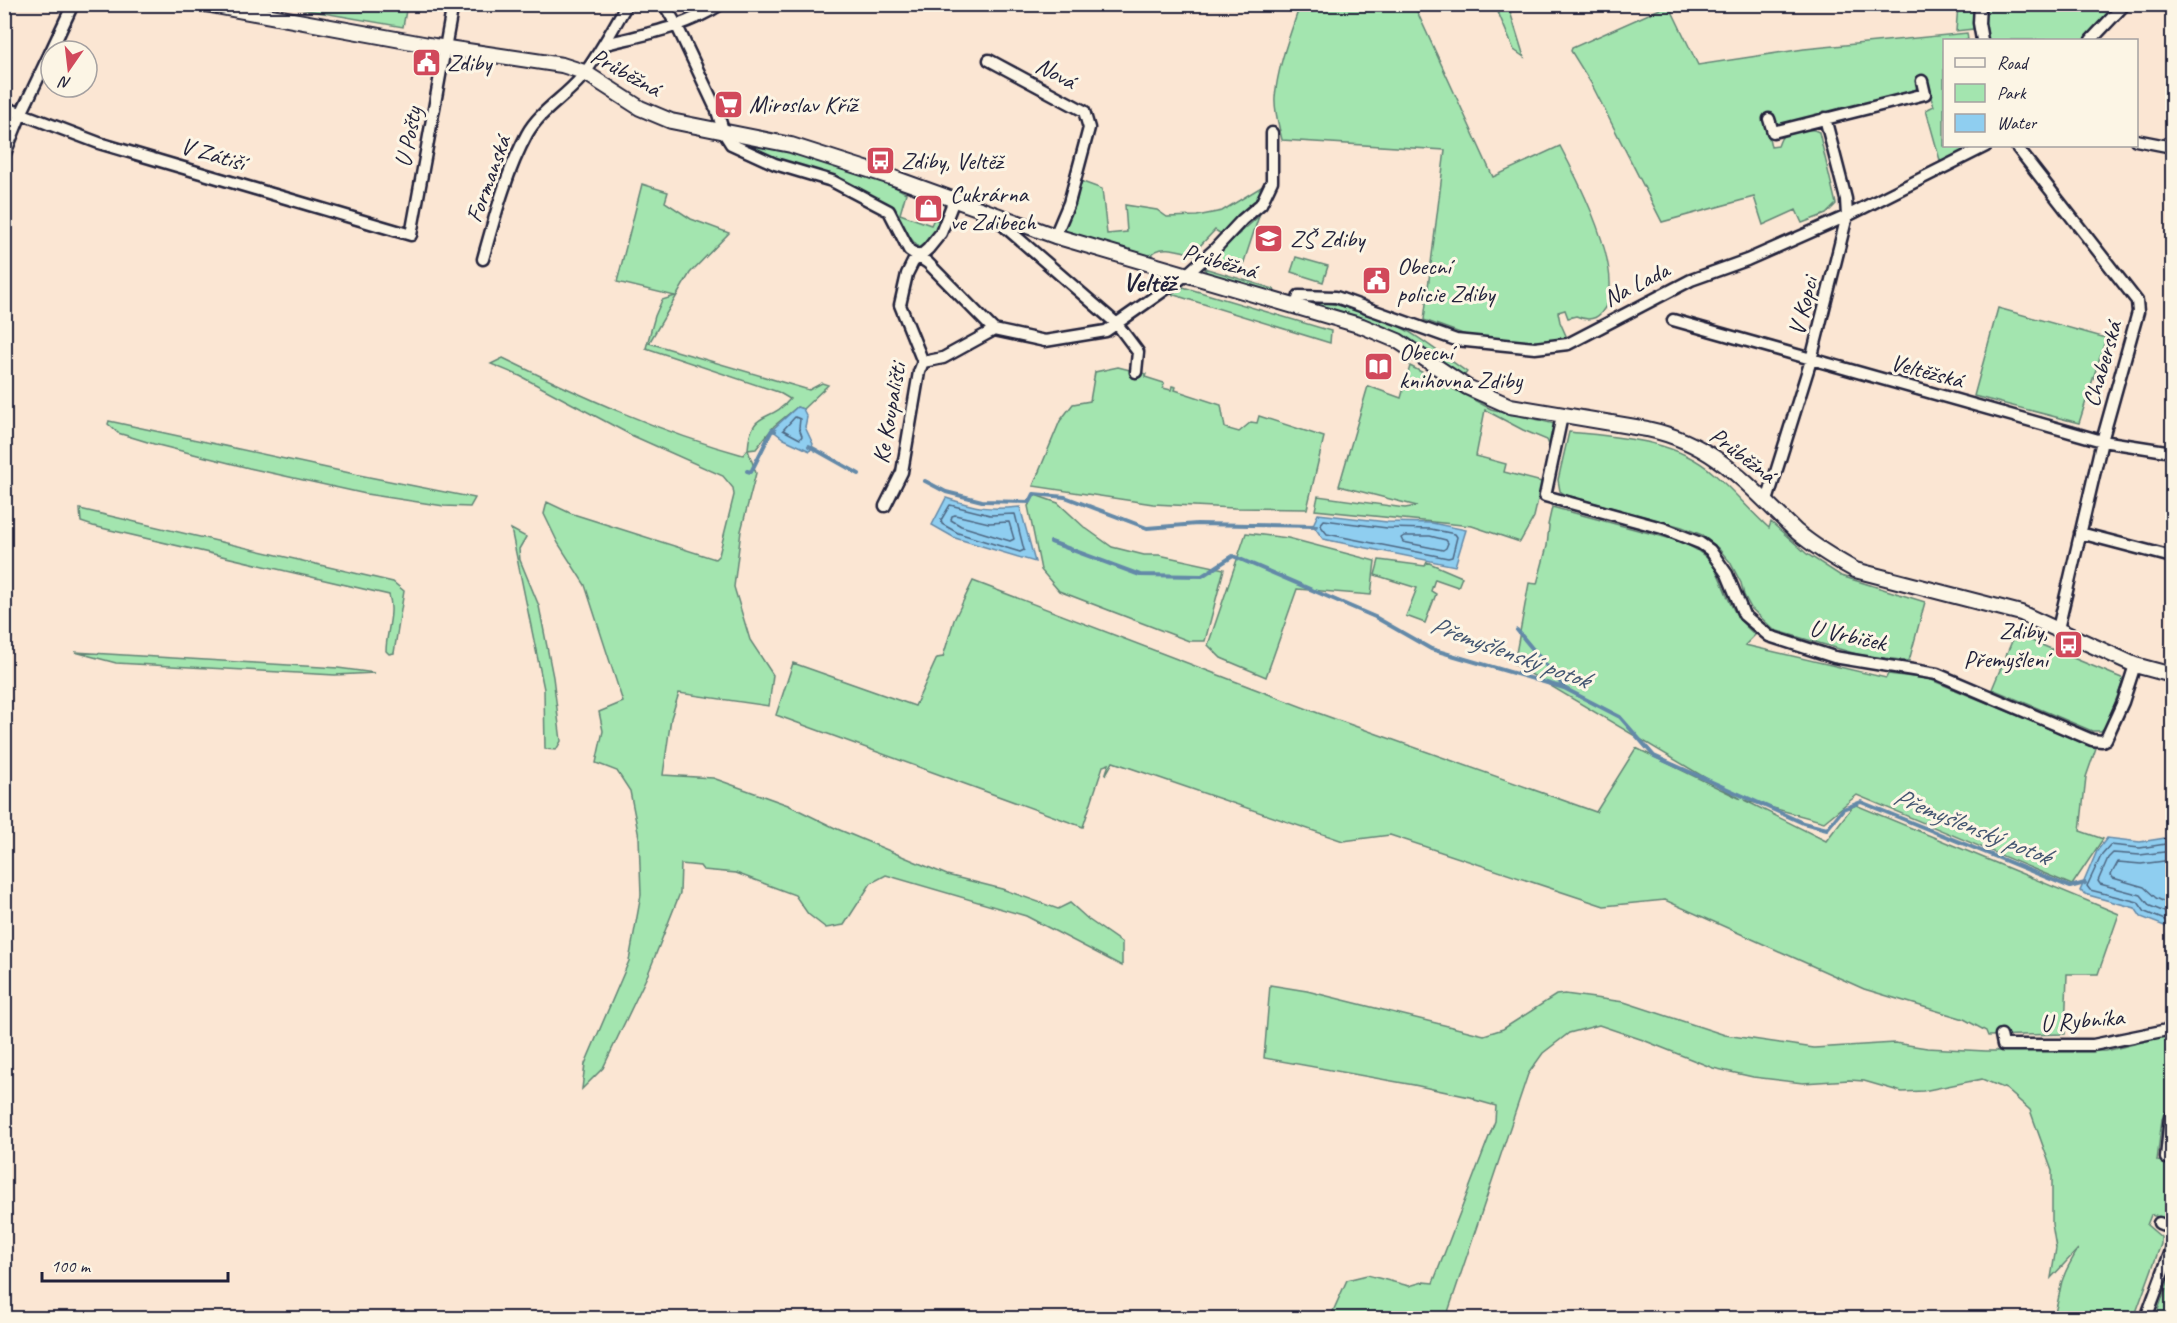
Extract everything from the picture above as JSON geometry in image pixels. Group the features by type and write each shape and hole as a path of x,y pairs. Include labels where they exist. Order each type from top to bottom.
{"street":[{"path":"57,39 73,4"},
{"name":"Průběžná","path":"205,4 446,48 562,65 584,72 640,108 671,121 724,133 791,144 1055,236 1362,326 1398,341 1467,387 1510,406 1668,433 1700,447 1720,460 1816,547 1855,570 2021,613 2135,665 2172,675"},
{"name":"U Pošty","path":"411,235 453,4"},
{"name":"Formanská","path":"483,259 506,179 528,132 547,109 580,78 606,44 627,4"},
{"path":"664,4 677,26 731,144 775,164 832,181 889,211 909,250 920,256 994,330 1045,341 1106,332 1186,275 1214,250 1242,220 1261,204 1272,181 1272,133"},
{"path":"606,44 677,26 704,15 721,4"},
{"path":"1980,4 1979,23 1982,39"},
{"path":"2092,39 2125,4"},
{"name":"Nová","path":"989,60 1084,111 1089,128 1069,203 1055,236"},
{"path":"4,156 39,76"},
{"path":"1769,120 1774,137 1825,118 1925,94 1922,81"},
{"name":"V Zátiší","path":"4,107 99,143 411,235"},
{"name":"V Kopci","path":"1767,501 1811,360 1847,216 1846,199 1825,118"},
{"path":"2138,140 2172,147"},
{"name":"Na Lada","path":"1296,306 1299,296 1336,297 1456,340 1535,348 1554,347 1575,341 1691,280 1747,260 1847,216 1984,147"},
{"name":"Chaberská","path":"2017,147 2137,301 2138,312 2102,441 2058,629"},
{"name":"Ke Koupališti","path":"885,506 902,472 922,362 900,305 907,274 913,262 941,233 954,200"},
{"path":"1004,218 1004,226 1117,324 1138,352 1136,372"},
{"name":"Veltěžská","path":"1673,320 2102,441 2172,452"},
{"path":"922,362 943,358 994,330"},
{"name":"U Vrbiček","path":"1562,416 1545,496 1662,528 1700,543 1710,550 1727,574 1744,615 1769,636 1797,647 1834,657 1937,674 2092,740 2102,741 2106,739 2123,702 2135,665"},
{"path":"2080,532 2172,557"},
{"name":"U Rybníka","path":"2001,1035 2003,1045 2093,1045 2172,1029"},
{"path":"2166,1158 2170,1138 2170,1117"},
{"path":"2159,1223 2172,1228"},
{"path":"2146,1318 2172,1248"}],"green space":[{"path":"278,5 353,5 375,8 376,5 407,5 403,27"},
{"path":"1300,5 1414,5 1493,177 1560,146 1588,204 1606,255 1610,278 1609,298 1601,313 1589,319 1576,316 1568,318 1565,310 1558,312 1567,338 1546,342 1477,339 1424,320 1445,150 1282,140 1275,97 1285,50"},
{"path":"1495,5 1508,5 1524,57 1514,50"},
{"path":"1669,5 1698,65 1804,49 1967,33 1968,39 1943,39 1943,147 1976,147 1941,164 1926,110 1934,106 1929,93 1918,86 1913,92 1783,125 1765,119 1771,147 1778,146 1783,136 1791,132 1806,129 1819,132 1836,204 1826,214 1802,223 1796,210 1763,225 1754,197 1662,222 1591,83 1571,51 1572,48"},
{"path":"1958,5 1976,5 1973,29 1956,31"},
{"path":"1985,5 2117,5 2084,39 1986,39"},
{"path":"735,141 802,154 866,174 906,193 900,214 931,225 934,219 943,222 939,230 922,248 918,247 883,205"},
{"path":"1080,181 1102,189 1107,234 1127,232 1125,205 1157,210 1167,217 1197,216 1222,211 1266,184 1253,205 1223,235 1215,230 1197,249 1200,256 1166,249 1154,252 1150,257 1066,232 1064,226 1076,203"},
{"path":"642,184 668,192 665,202 691,219 729,233 690,273 649,343 809,390 822,383 828,385 803,409 797,407 774,426 756,449 748,450 756,473 741,531 734,587 750,640 773,675 769,706 679,693 671,718 663,775 713,778 788,805 835,828 947,875 1002,889 1058,909 1070,903 1089,920 1122,943 1122,966 1026,916 886,875 871,883 844,925 826,928 808,914 795,895 736,873 703,870 700,866 681,864 680,893 648,974 603,1068 582,1089 585,1064 629,961 641,895 639,837 630,791 617,771 596,763 603,731 599,712 623,702 585,585 558,543 544,514 547,502 570,513 715,559 719,555 734,495 733,488 723,476 631,435 520,376 491,364 503,358 621,412 712,446 743,455 748,449 753,427 757,422 783,407 790,399 778,392 646,348 662,300 675,296 617,282"},
{"path":"1259,216 1241,271 1208,262"},
{"path":"1296,257 1328,266 1323,282 1291,272"},
{"path":"1204,268 1274,289 1276,294 1208,275"},
{"path":"1183,287 1331,331 1330,343 1171,294"},
{"path":"1314,300 1371,314 1389,321 1419,338 1467,372 1464,376 1409,339 1375,323 1311,303"},
{"path":"1998,308 2106,338 2079,423 1974,396"},
{"path":"1410,366 1491,409 1555,424 1550,447 1547,440 1485,410 1476,456 1506,464 1504,472 1542,482 1534,517 1520,542 1472,526 1315,510 1318,496 1405,508 1417,506 1339,486 1368,386 1401,398"},
{"path":"1118,367 1146,374 1145,377 1164,383 1163,388 1171,390 1172,386 1176,387 1175,390 1221,405 1225,428 1239,432 1251,422 1257,423 1259,416 1324,437 1307,509 1153,504 1033,486 1060,421 1073,404 1090,401 1095,372"},
{"path":"109,421 475,498 470,507 444,506 366,494 154,444 118,433 108,424"},
{"path":"1569,432 1626,438 1663,446 1681,453 1713,473 1769,528 1771,522 1807,554 1841,576 1925,602 1909,661 1860,655 1774,630 1751,608 1730,562 1702,535 1682,527 1566,495 1560,491 1558,480"},
{"path":"1035,495 1058,503 1084,527 1112,547 1224,569 1205,641 1189,641 1059,591 1041,570 1028,506"},
{"path":"1552,507 1679,541 1694,548 1713,564 1738,617 1755,635 1745,645 1886,678 1888,674 1929,679 2096,748 2086,777 2080,831 2103,839 2072,885 1857,795 1824,822 1744,800 1826,841 1856,805 2119,914 2098,974 2067,974 2065,1034 1988,1036 1986,1031 1964,1019 1864,989 1665,900 1604,906 1390,835 1343,841 1113,762 1105,776 1109,764 1103,766 1083,827 776,715 793,663 915,706 937,658 943,657 954,620 973,581 1318,713 1596,812 1636,748 1741,799 1514,664 1529,583 1537,584 1547,546"},
{"path":"80,509 393,582 404,591 394,653 389,654 386,651 391,616 389,595 93,526 81,522"},
{"path":"511,529 526,537 519,549 520,560 539,606 553,677 561,741 556,750 545,749 544,689"},
{"path":"1246,533 1288,538 1375,561 1371,595 1297,589 1266,677 1221,658 1208,645"},
{"path":"1379,560 1425,566 1427,562 1462,577 1458,587 1435,579 1431,591 1436,594 1425,623 1406,616 1417,588 1375,575"},
{"path":"2015,634 2124,679 2106,726 2101,731 2092,731 1992,689"},
{"path":"75,652 338,668 375,673 335,675 116,663"},
{"path":"1270,985 1307,991 1484,1035 1503,1029 1556,995 1565,994 1624,1002 1725,1035 1814,1048 1895,1043 1927,1048 1986,1051 2106,1051 2170,1035 2172,1117 2166,1113 2162,1119 2157,1161 2169,1163 2172,1160 2172,1221 2151,1215 2147,1225 2161,1237 2161,1244 2134,1318 2053,1318 2063,1279 2078,1249 2051,1278 2056,1248 2052,1224 2052,1171 2030,1110 2006,1089 1982,1079 1923,1091 1902,1092 1864,1081 1803,1083 1753,1077 1713,1068 1599,1025 1569,1033 1543,1053 1528,1074 1446,1318 1330,1318 1347,1280 1367,1275 1409,1286 1423,1282 1433,1283 1495,1121 1496,1106 1474,1098 1414,1085 1264,1058"},
{"path":"2172,1271 2172,1318 2155,1318"}],"water":[{"path":"797,407 803,409 807,417 805,427 813,444 810,451 784,439 772,430"},
{"path":"946,498 982,507 1020,507 1035,562 955,538 932,525"},
{"path":"1318,514 1387,522 1432,523 1466,530 1455,566 1323,539 1313,525"},
{"path":"2172,837 2172,929 2141,917 2135,908 2080,891 2097,851 2107,838 2140,842"}],"waterway":[{"name":"Přemyšlenský potok","path":"747,471 751,472 772,430 775,431"},
{"name":"Přemyšlenský potok","path":"809,446 859,474"},
{"name":"Přemyšlenský potok","path":"925,481 946,492 982,501 1030,502 1034,494 1065,497 1147,528 1197,524 1316,526"},
{"name":"Přemyšlenský potok","path":"1051,542 1140,575 1202,576 1233,556 1375,617 1431,649 1564,688 1620,717 1654,756 1803,823 1827,829 1843,809 1861,802 2070,887 2085,883"},
{"path":"1517,630 1564,687"}],"place":[{"name":"Zdiby","path":"426,63"},
{"name":"Miroslav Kříž","path":"728,104"},
{"name":"Zdiby, Veltěž","path":"880,161"},
{"name":"Cukrárna ve Zdibech","path":"929,208"},
{"name":"ZŠ Zdiby","path":"1269,239"},
{"name":"Obecní policie Zdiby","path":"1376,280"},
{"name":"Obecní knihovna Zdiby","path":"1378,366"},
{"name":"Zdiby, Přemyšlení","path":"2069,645"}],"district":[{"name":"Veltěž","path":"1149,282"}]}
